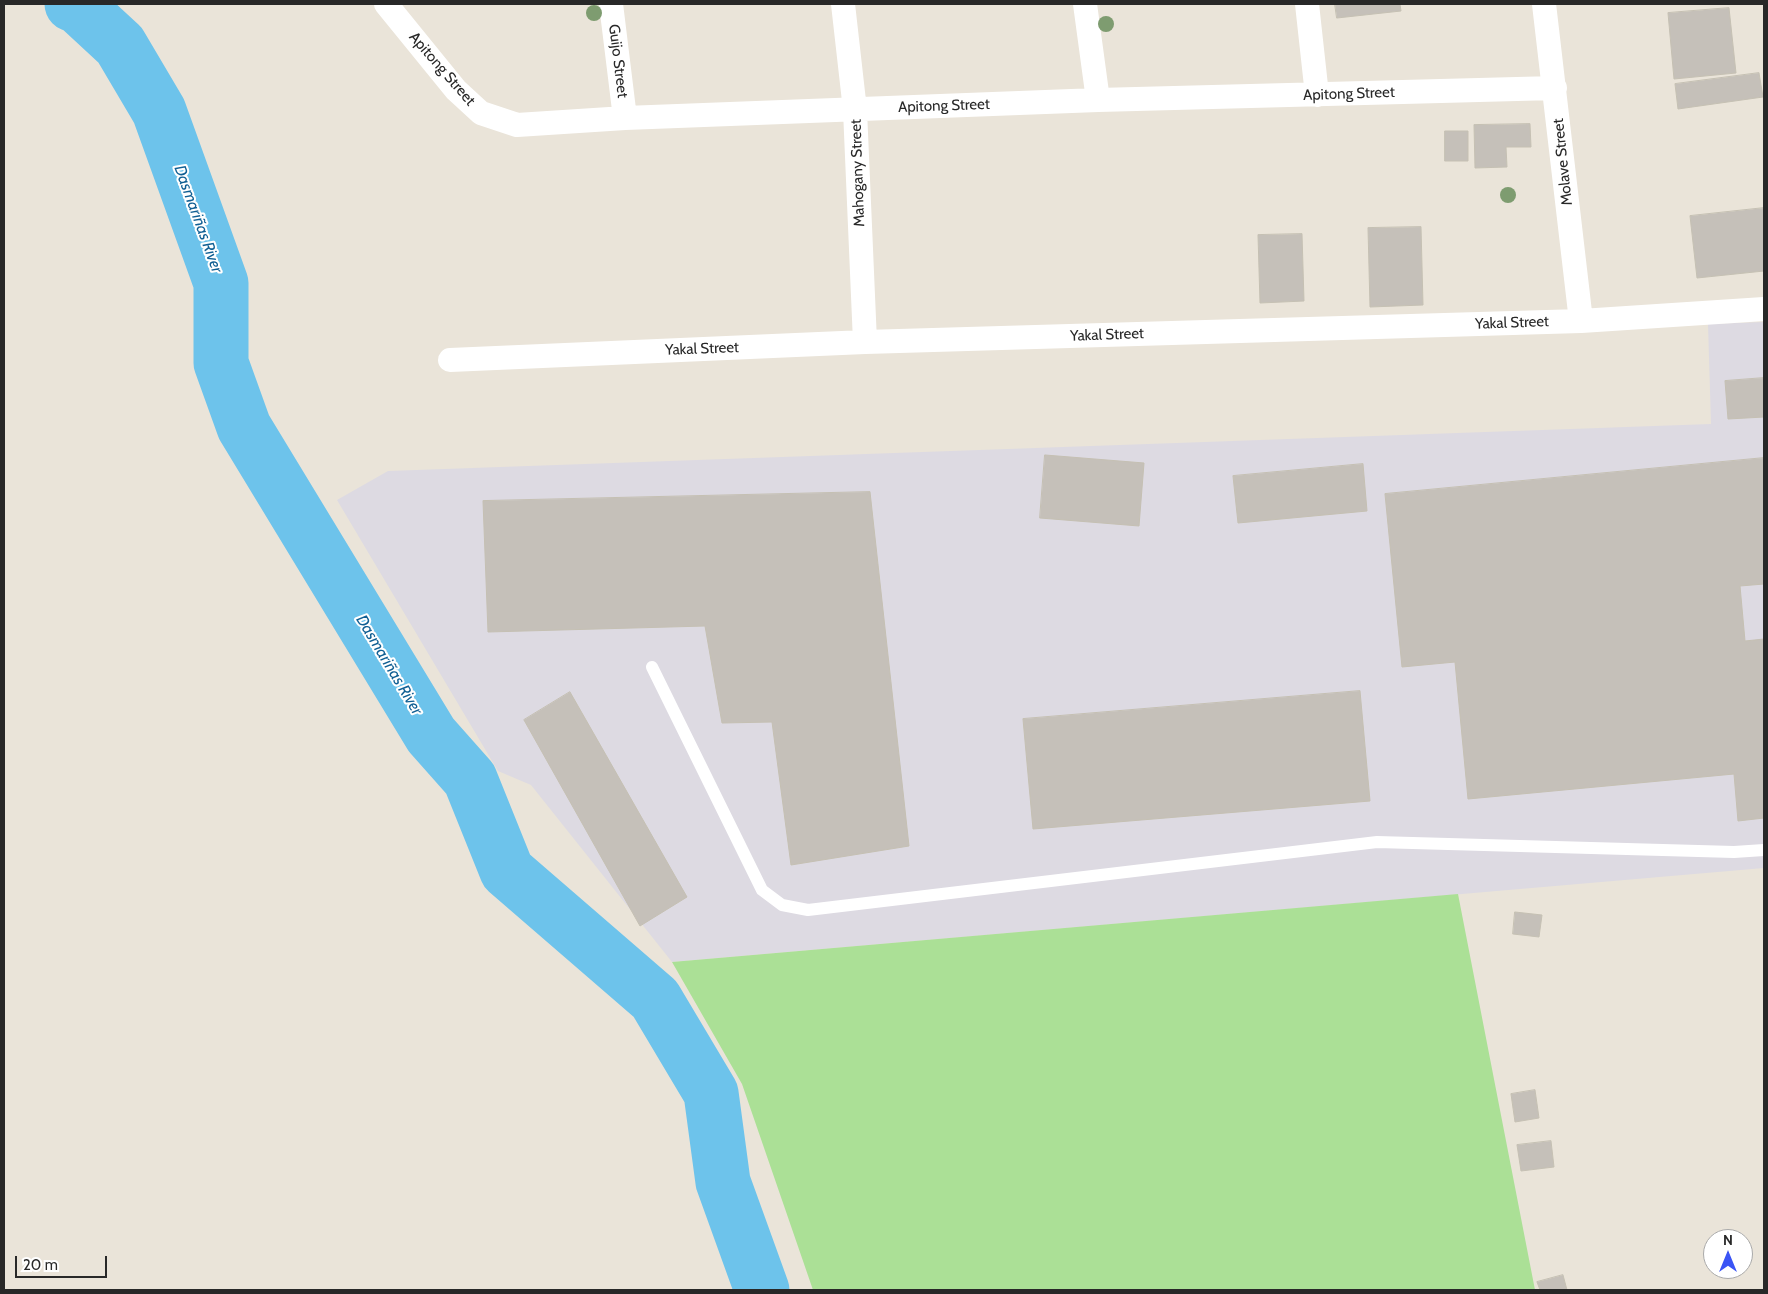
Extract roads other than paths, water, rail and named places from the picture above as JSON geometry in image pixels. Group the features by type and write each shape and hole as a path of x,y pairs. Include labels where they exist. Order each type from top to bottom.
{"street":[{"name":"Apitong Street","path":"386,4 456,90 481,113 517,125 625,118 1098,100 1555,88"},
{"name":"Guijo Street","path":"610,4 625,118"},
{"name":"Mahogany Street","path":"843,4 855,110 865,342"},
{"path":"1084,4 1098,100"},
{"path":"1307,4 1317,95"},
{"name":"Molave Street","path":"1544,4 1581,321"},
{"name":"Yakal Street","path":"450,360 865,342 1581,321 1764,309"}],"lane":[{"path":"652,668 762,890 782,905 808,910 1377,842 1734,852 1764,850"}],"waterway":[{"name":"Dasmariñas River","path":"72,4 79,7 120,45 159,111 221,283 221,363 244,427 431,735 470,779 507,871 655,999 711,1093 723,1182 762,1290"}]}
